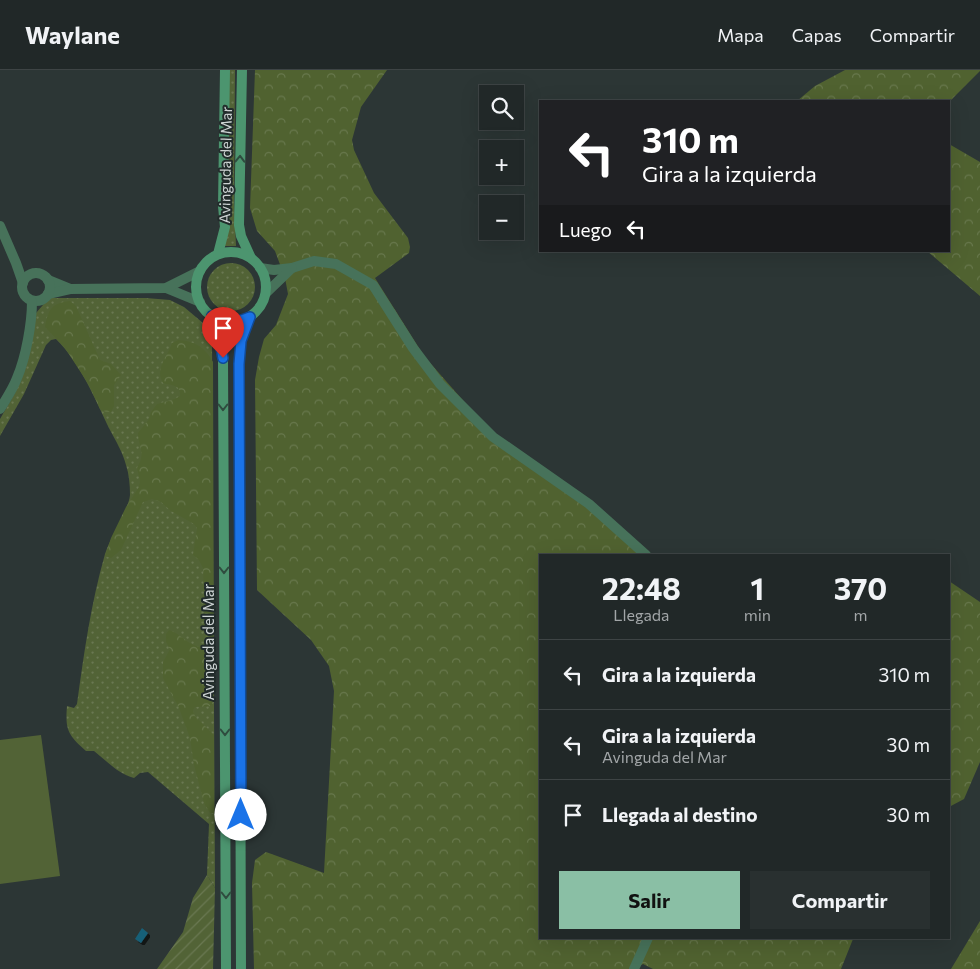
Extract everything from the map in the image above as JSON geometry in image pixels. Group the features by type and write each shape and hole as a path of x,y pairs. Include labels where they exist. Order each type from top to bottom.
{"main road":[{"name":"Avinguda del Mar","path":"218,254 225,227 223,206 225,70"},
{"name":"Avinguda del Mar","path":"242,70 239,225 241,236 251,258"},
{"path":"241,253 251,258 264,276 266,293 263,303 250,317 240,321 231,322 212,316 200,302 197,286 200,271 208,261 218,254 241,253"},
{"name":"Avinguda del Mar","path":"212,316 223,358 226,969"},
{"name":"Avinguda del Mar","path":"241,969 239,364 241,341 250,317"}],"street":[{"path":"0,226 23,283 22,291 32,301 41,300 48,294 70,288 166,288 200,302"},
{"path":"260,268 274,270 292,268 314,262 336,264 373,286 413,348 440,384 493,437 589,504 645,554"},
{"path":"266,293 292,268"},
{"path":"166,288 200,271"},
{"path":"23,283 28,276 37,273 48,280 70,288"},
{"path":"48,280 50,290 48,294"},
{"path":"0,409 18,378 30,332 32,301"},
{"path":"634,969 648,939"}],"green space":[{"path":"228,70 235,70 234,203 236,246 223,246"},
{"path":"255,70 387,70 361,107 352,140 354,150 374,193 408,238 410,247 409,253 375,278 424,356 489,430 650,554 539,554 539,939 853,939 841,969 653,969 643,964 635,969 254,969 252,883 255,860 266,852 324,873 334,691 329,666 311,640 257,590 255,380 264,339 276,325 288,294 285,278 275,251 257,231 250,208"},
{"path":"845,70 980,70 950,101 798,100 815,86"},
{"path":"950,145 980,162 980,296 928,252 950,252"},
{"path":"231,263 240,265 248,270 253,278 255,287 253,296 248,304 240,309 231,311 222,309 214,304 209,296 207,287 209,278 214,270 222,265"},
{"path":"49,298 146,298 170,300 184,307 203,323 212,342 215,888 207,875 209,824 148,772 140,773 134,778 128,776 94,751 86,751 75,741 67,727 67,706 74,708 77,704 88,628 100,572 107,547 129,501 130,487 123,456 93,394 73,359 56,339 51,340 46,345 24,394 0,436 0,419 15,393 36,313"},
{"path":"70,301 76,306 100,360 111,364 121,375 114,385 114,406 111,412 100,409 89,385 65,348 45,327 51,308"},
{"path":"178,340 199,346 207,352 213,362 214,699 211,706 195,707 193,710 195,716 214,735 214,813 210,813 204,803 194,765 190,738 179,708 163,678 163,662 170,649 166,642 166,634 169,630 194,645 203,647 206,643 203,568 199,560 193,555 197,528 161,502 152,499 143,502 121,550 111,558 105,556 111,538 126,507 139,487 140,481 137,468 142,454 138,433 149,419 151,412 157,404 180,396 177,387 163,383 160,373 172,343"},
{"path":"950,582 980,602 980,762 964,799 950,806"},
{"path":"41,735 60,876 0,884 0,740"},
{"path":"207,875 215,888 213,969 157,969 183,932 193,898"},
{"path":"980,921 980,969 951,969"}],"building":[{"path":"142,928 148,933 141,943 135,939"}],"route":[{"path":"223,358 212,316 231,322 250,317 241,341 239,364 241,815"}]}
